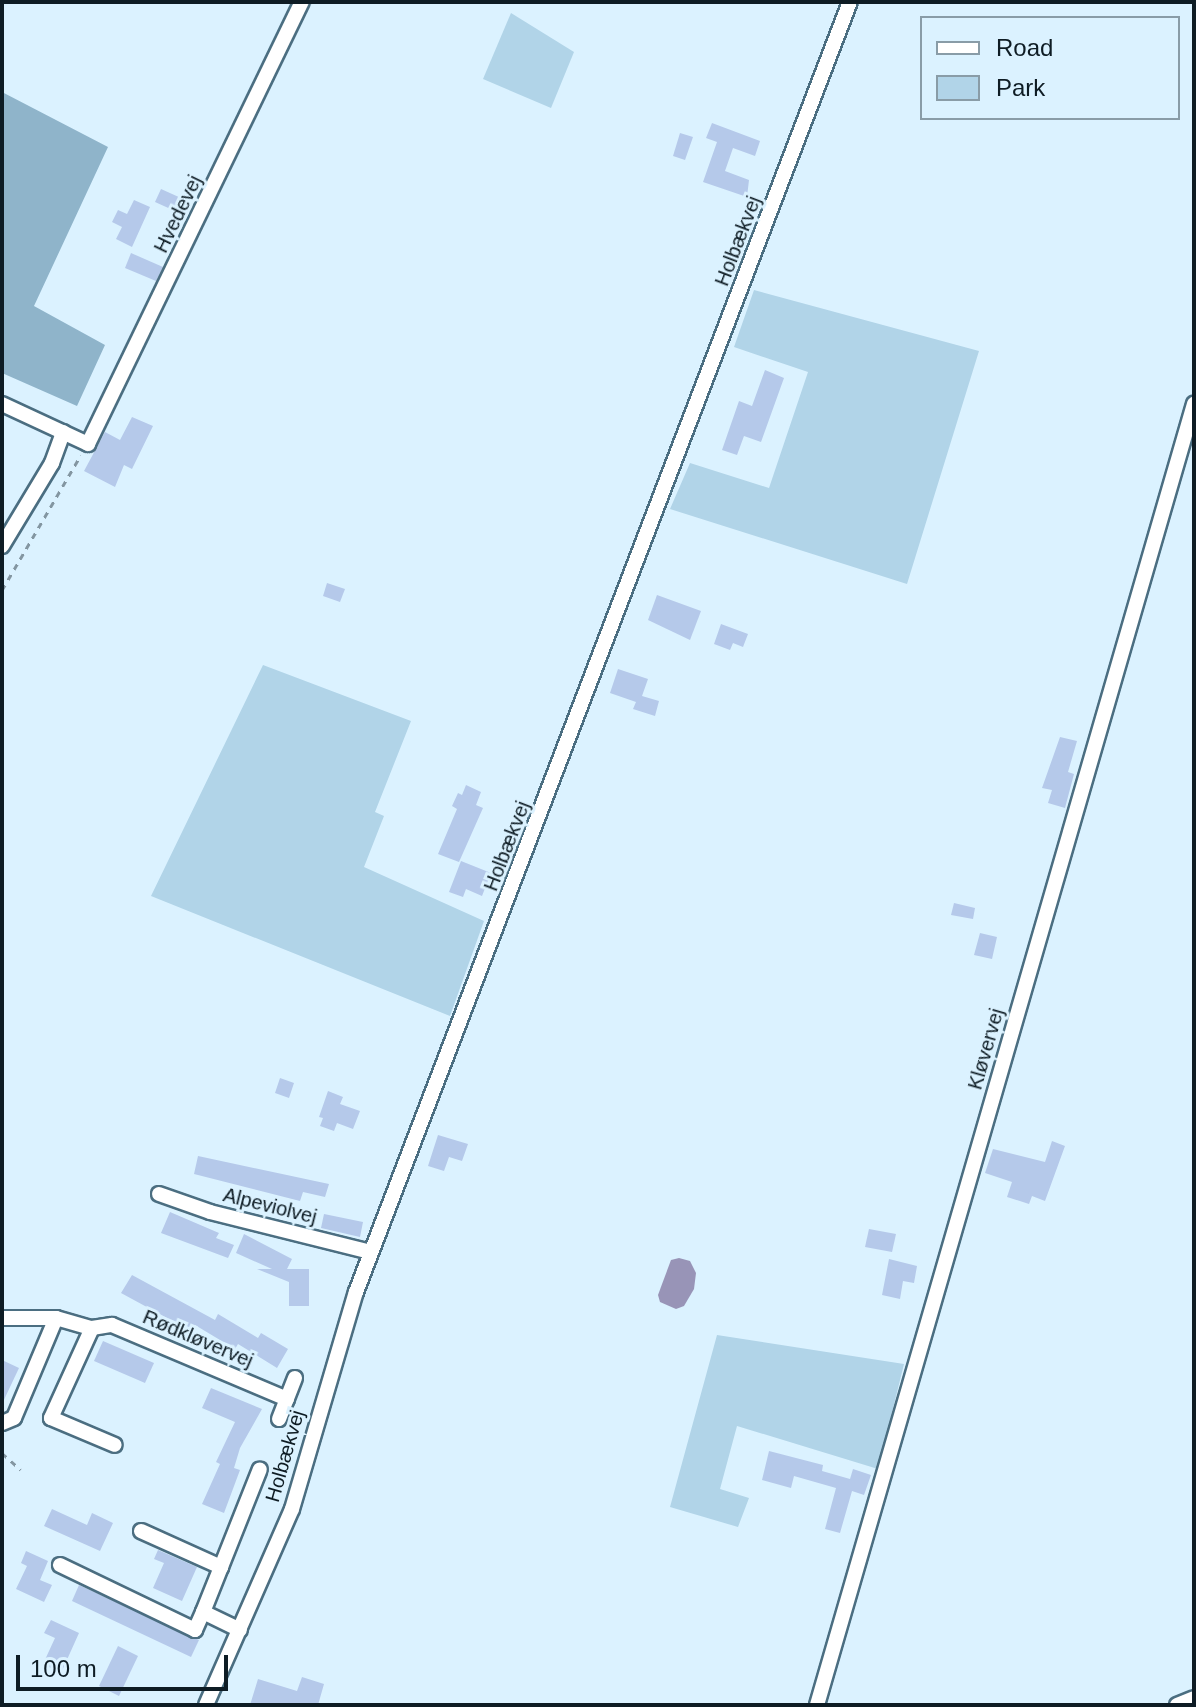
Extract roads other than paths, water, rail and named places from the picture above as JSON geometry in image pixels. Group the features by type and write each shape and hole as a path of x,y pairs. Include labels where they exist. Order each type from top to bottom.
{"street":[{"name":"Hvedevej","path":"63,432 88,444 302,2"},
{"name":"Holbækvej","path":"206,1705 292,1509 339,1342 371,1252 850,2"},
{"path":"2,404 63,432 52,463 2,546"},
{"name":"Kløvervej","path":"817,1705 1194,404"},
{"name":"Alpeviolvej","path":"159,1194 210,1212 371,1252"},
{"name":"Rødkløvervej","path":"2,1318 56,1318 92,1328 112,1325 287,1399"},
{"path":"2,1423 14,1418 56,1318"},
{"path":"92,1328 51,1418 115,1445"},
{"path":"279,1419 295,1378"},
{"path":"60,1565 195,1630 260,1469"},
{"path":"141,1531 221,1567"},
{"path":"203,1612 240,1630"},
{"path":"1177,1705 1194,1698"}]}
